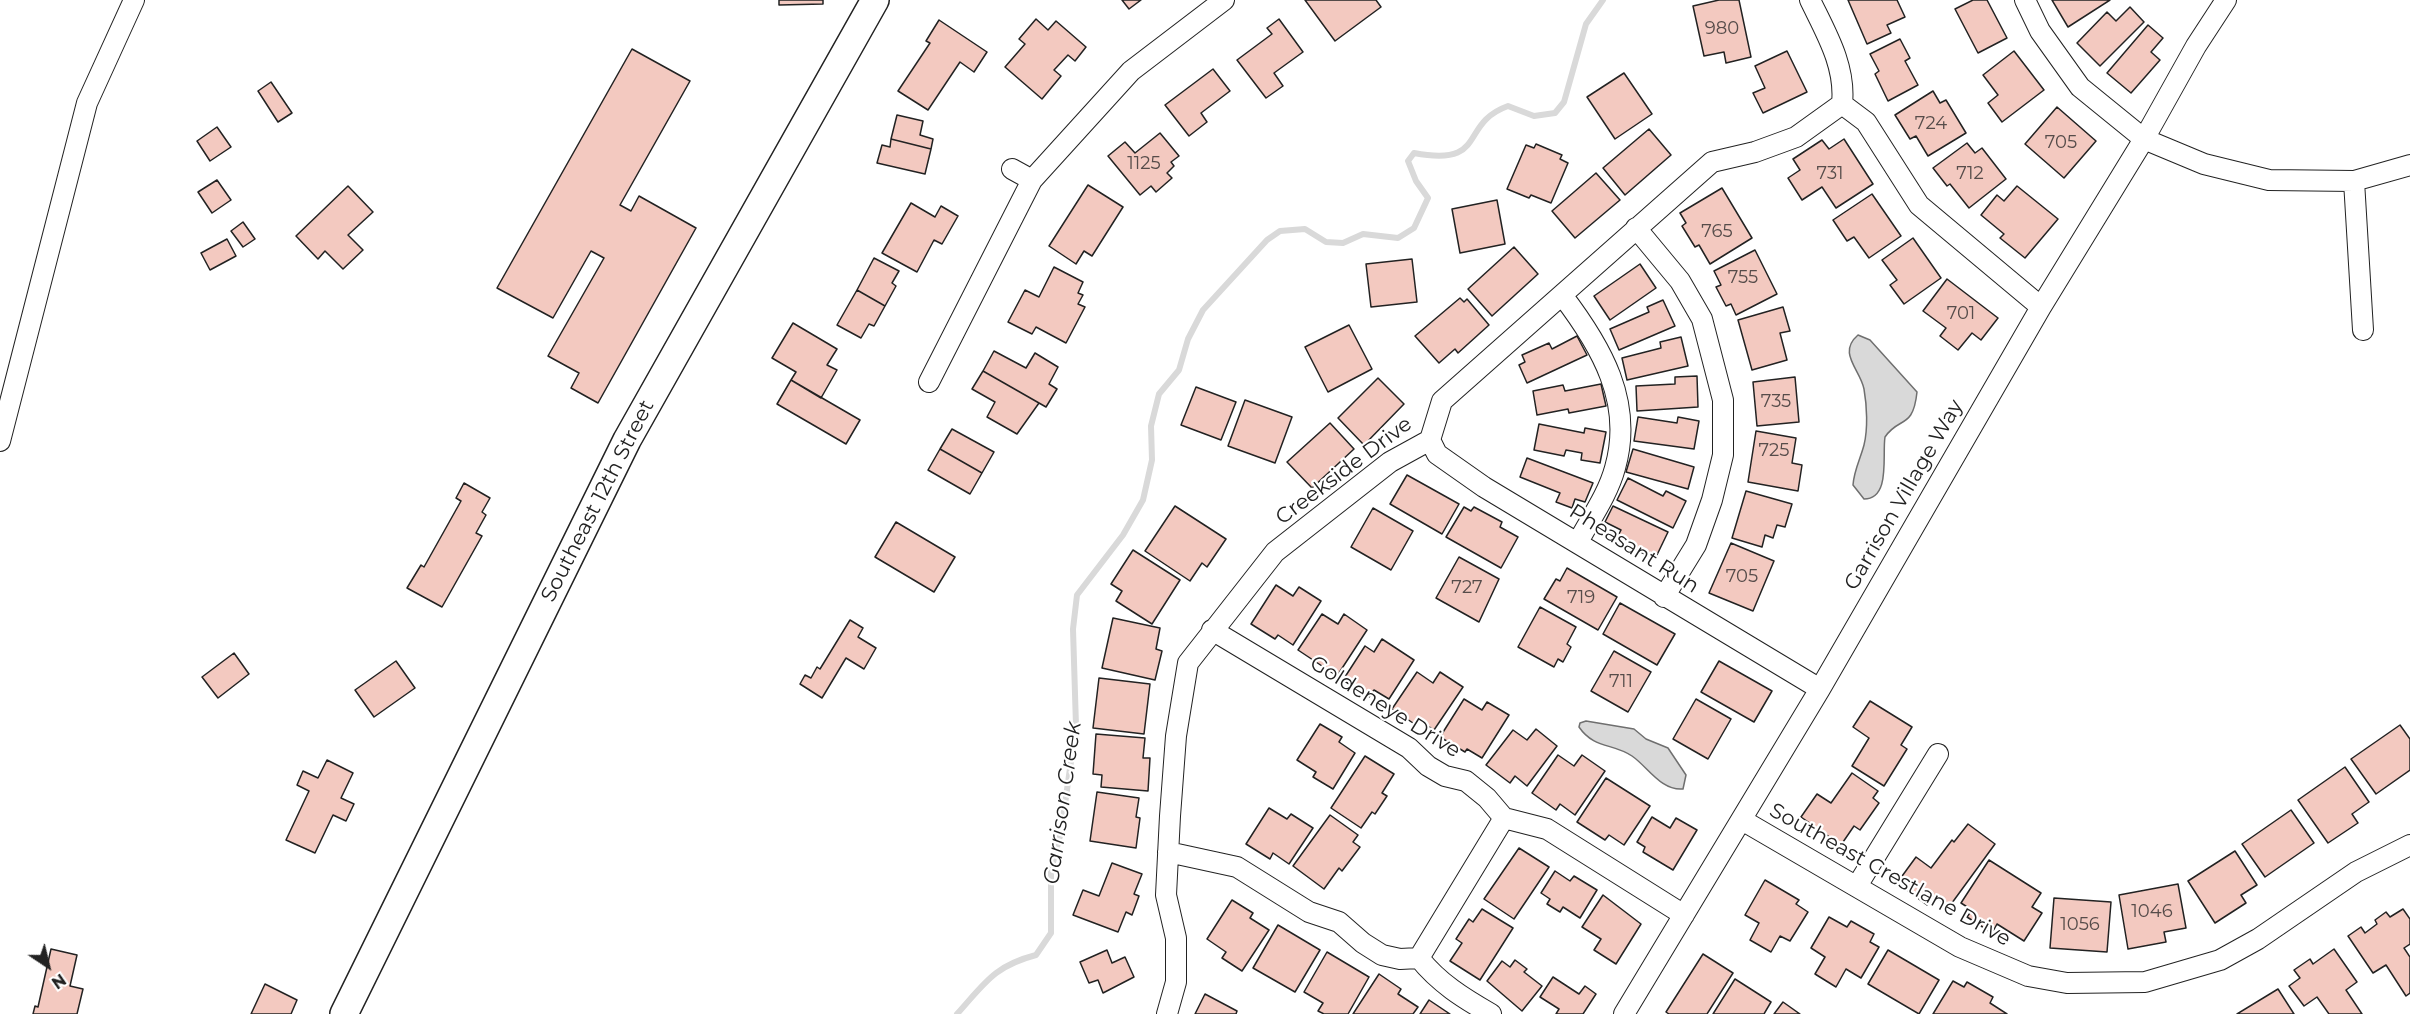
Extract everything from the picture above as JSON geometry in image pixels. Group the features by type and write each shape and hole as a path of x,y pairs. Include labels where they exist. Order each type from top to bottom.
{"main road":[{"name":"Southeast 12th Street","path":"344,1014 627,440 875,0"}],"street":[{"path":"0,441 87,103 134,0"},
{"path":"929,382 1032,180 1131,70 1224,0"},
{"path":"1810,0 1839,66 1844,89 1842,104 1866,122 1919,205 2041,307"},
{"path":"2025,0 2040,31 2080,87 2144,139 2204,164 2269,180 2354,181 2410,165"},
{"name":"Garrison Village Way","path":"1624,1014 1820,689 2041,307 2144,139 2196,46 2226,0"},
{"name":"Creekside Drive","path":"1167,1014 1176,982 1176,938 1166,896 1176,736 1188,663 1212,630 1275,552 1390,462 1430,440 1442,401 1712,162 1796,137 1842,104"},
{"path":"1012,169 1032,180"},
{"path":"2354,181 2362,330"},
{"path":"1636,228 1680,281 1702,319 1723,400 1723,455 1712,500 1696,545 1664,597"},
{"path":"1562,296 1595,340 1610,369 1620,415 1615,468 1578,542"},
{"name":"Pheasant Run","path":"1430,440 1437,454 1484,487 1820,689"},
{"name":"Goldeneye Drive","path":"1212,630 1409,748 1428,766 1446,776 1466,781 1487,798 1503,818"},
{"path":"1857,886 1938,754"},
{"path":"1419,958 1503,818 1547,829 1684,915"},
{"name":"Southeast Crestlane Drive","path":"1742,820 1960,947 2028,976 2067,983 2145,982 2220,960 2258,939 2356,872 2410,845"},
{"path":"1168,852 1237,867 1309,912 1339,921 1363,943 1382,955 1400,959 1419,958"},
{"path":"1419,958 1433,976 1451,991 1491,1014"}],"shaded area":[{"path":"1858,335 1870,340 1917,392 1909,417 1895,426 1885,437 1882,484 1873,497 1864,499 1853,485 1867,425 1864,389 1850,355 1852,342"},
{"path":"1586,721 1634,729 1646,739 1668,748 1686,775 1683,789 1675,789 1661,782 1625,752 1591,739 1579,727 1580,723"}],"building":[{"path":"779,0 823,0 823,4 779,5"},
{"path":"1122,0 1141,0 1129,9"},
{"path":"1305,0 1376,0 1381,7 1335,41"},
{"path":"1719,0 1739,0 1751,57 1726,63 1724,52 1704,56 1693,6"},
{"path":"1848,0 1897,0 1905,17 1887,25 1891,33 1867,44"},
{"path":"1973,0 1987,0 2007,38 1978,53 1955,9"},
{"path":"2052,0 2110,0 2068,27"},
{"path":"2130,7 2144,22 2100,66 2077,43 2107,12 2116,21"},
{"path":"1036,19 1048,30 1056,21 1086,47 1075,61 1068,55 1054,70 1061,76 1042,99 1005,67 1025,44 1019,39"},
{"path":"1279,19 1303,52 1274,73 1283,86 1266,98 1237,60 1272,34 1267,28"},
{"path":"939,20 987,52 974,72 960,62 928,110 898,91 930,43 926,41"},
{"path":"2148,25 2163,38 2151,52 2160,60 2131,93 2107,73"},
{"path":"1900,39 1910,58 1905,61 1918,85 1888,101 1875,74 1879,71 1870,54"},
{"path":"632,49 690,81 620,205 631,211 639,196 696,228 598,403 571,388 579,373 548,356 604,258 591,251 553,318 497,288"},
{"path":"1787,51 1807,92 1763,113 1753,93 1765,88 1755,66"},
{"path":"2014,51 2044,90 2002,122 1988,103 1998,95 1983,75"},
{"path":"1213,69 1230,91 1201,113 1207,122 1189,136 1165,105"},
{"path":"1624,73 1652,114 1615,139 1587,97"},
{"path":"271,82 292,113 278,122 258,91"},
{"path":"1933,91 1940,103 1946,100 1966,133 1928,156 1916,136 1910,139 1895,115"},
{"path":"2057,107 2096,141 2064,178 2025,144"},
{"path":"897,115 923,121 920,135 933,139 931,149 891,139"},
{"path":"217,127 231,147 210,161 197,141"},
{"path":"1649,129 1671,155 1625,195 1603,168"},
{"path":"1160,133 1179,156 1171,162 1174,166 1167,173 1172,178 1156,192 1151,186 1140,195 1108,156 1125,142 1135,153"},
{"path":"891,139 931,149 925,174 877,163 882,145 890,147"},
{"path":"1844,139 1873,184 1836,208 1822,187 1802,200 1788,178 1800,170 1793,159 1822,140 1829,149"},
{"path":"1967,143 1975,153 1982,148 2006,179 1969,208 1950,184 1947,186 1933,168"},
{"path":"1536,144 1562,155 1560,159 1568,163 1551,203 1531,195 1529,198 1507,189 1526,145 1534,148"},
{"path":"1596,173 1620,200 1575,238 1552,211"},
{"path":"217,180 231,200 212,213 198,192"},
{"path":"1088,185 1123,207 1092,256 1084,251 1076,264 1049,246"},
{"path":"348,186 373,212 348,235 363,250 343,269 325,251 318,259 296,236"},
{"path":"2017,186 2058,219 2025,258 2000,238 2004,234 1981,215 1997,195 2004,201"},
{"path":"1722,188 1752,238 1710,264 1699,245 1695,247 1682,226 1686,223 1680,213"},
{"path":"1872,194 1901,236 1869,258 1854,237 1847,241 1833,220"},
{"path":"1497,200 1505,244 1460,253 1452,209"},
{"path":"911,203 935,217 941,206 958,216 942,244 934,240 917,272 882,253"},
{"path":"243,222 255,239 243,247 231,231"},
{"path":"1913,238 1941,278 1904,304 1890,285 1897,280 1882,260"},
{"path":"227,239 236,256 210,270 201,253"},
{"path":"1514,247 1538,274 1492,316 1468,289"},
{"path":"1755,250 1777,294 1736,315 1731,304 1726,306 1716,287 1721,285 1714,271"},
{"path":"874,258 899,271 892,283 896,286 885,306 857,290"},
{"path":"1412,259 1417,302 1371,307 1366,264"},
{"path":"1640,264 1656,288 1610,320 1594,296"},
{"path":"1054,267 1083,282 1078,293 1083,295 1078,304 1085,307 1066,343 1036,327 1032,334 1008,322 1025,290 1039,297"},
{"path":"1947,279 1998,318 1981,340 1972,333 1958,350 1940,336 1946,328 1923,311"},
{"path":"857,290 885,306 874,326 869,324 861,338 837,325"},
{"path":"1460,298 1464,302 1467,299 1489,325 1458,353 1455,349 1439,363 1415,336"},
{"path":"1663,300 1675,326 1619,350 1610,329 1649,312 1647,307"},
{"path":"1783,307 1790,331 1780,333 1787,360 1752,370 1738,320"},
{"path":"793,323 837,349 827,365 837,370 821,398 791,380 796,372 772,358"},
{"path":"1349,325 1372,369 1328,392 1305,347"},
{"path":"1577,336 1587,355 1527,383 1519,365 1525,362 1522,355 1549,343 1552,349"},
{"path":"1681,337 1688,366 1627,380 1622,358 1661,348 1660,342"},
{"path":"994,351 1026,368 1035,353 1058,367 1049,384 1057,389 1046,407 983,371"},
{"path":"983,371 1039,403 1017,434 987,417 995,402 972,389"},
{"path":"1697,376 1698,407 1637,411 1636,386 1675,384 1675,377"},
{"path":"1795,377 1799,422 1757,426 1753,382"},
{"path":"1378,378 1404,404 1364,445 1338,418"},
{"path":"791,380 860,420 846,444 777,404"},
{"path":"1601,384 1606,406 1569,413 1568,409 1537,415 1533,391 1563,385 1565,391"},
{"path":"1196,387 1236,402 1221,440 1181,425"},
{"path":"1245,400 1292,417 1275,463 1228,446"},
{"path":"1638,417 1677,423 1678,417 1699,421 1694,449 1634,441"},
{"path":"1330,423 1354,449 1312,488 1287,462"},
{"path":"1539,424 1584,433 1585,428 1606,432 1600,463 1581,460 1582,453 1566,450 1564,456 1534,450"},
{"path":"952,429 994,452 982,473 940,449"},
{"path":"1756,431 1796,438 1792,463 1802,465 1798,491 1748,482"},
{"path":"940,449 982,473 970,494 928,470"},
{"path":"1633,449 1694,467 1688,489 1626,472"},
{"path":"1527,458 1593,483 1585,502 1575,499 1572,508 1556,502 1560,493 1520,477"},
{"path":"1407,475 1459,504 1442,534 1390,504"},
{"path":"1628,478 1663,496 1666,491 1686,501 1673,528 1617,500"},
{"path":"464,483 490,498 482,512 486,515 476,533 482,536 442,607 407,588 421,565 424,567 461,501 456,498"},
{"path":"1746,491 1792,504 1785,527 1777,525 1773,538 1765,535 1762,547 1732,538"},
{"path":"1175,506 1226,539 1207,567 1202,563 1190,581 1145,551"},
{"path":"1613,506 1668,532 1655,559 1616,540 1621,530 1605,522"},
{"path":"1464,507 1471,511 1474,507 1502,522 1500,527 1518,537 1501,568 1446,537"},
{"path":"1373,508 1413,531 1391,570 1351,547"},
{"path":"896,522 955,557 934,592 875,557"},
{"path":"1731,543 1774,561 1753,611 1709,593"},
{"path":"1133,550 1180,580 1152,624 1116,601 1122,591 1111,584"},
{"path":"1459,557 1499,579 1479,622 1436,598"},
{"path":"1567,568 1617,597 1598,630 1544,599 1556,579 1560,581"},
{"path":"1276,585 1293,596 1299,587 1321,601 1293,645 1278,635 1275,639 1251,624"},
{"path":"1620,603 1675,634 1657,665 1603,634"},
{"path":"1540,607 1576,627 1567,644 1571,647 1563,662 1558,659 1554,667 1518,647"},
{"path":"1322,614 1338,624 1344,614 1367,630 1337,676 1298,650"},
{"path":"1113,618 1160,628 1156,649 1162,651 1155,680 1102,668"},
{"path":"850,620 863,628 858,637 876,648 864,669 846,658 822,698 800,684 805,675 811,678 817,667 820,669"},
{"path":"1382,639 1414,660 1389,699 1374,690 1369,697 1343,680 1365,646 1374,652"},
{"path":"1614,651 1651,672 1628,712 1591,691"},
{"path":"234,653 249,674 218,698 202,677"},
{"path":"396,661 415,688 374,717 355,690"},
{"path":"1719,661 1772,691 1754,722 1701,692"},
{"path":"1417,672 1433,683 1440,672 1463,687 1434,730 1419,720 1416,725 1392,709"},
{"path":"1099,678 1150,684 1144,734 1093,728"},
{"path":"1464,699 1482,710 1487,702 1509,715 1482,758 1467,749 1465,752 1440,737"},
{"path":"1696,699 1731,719 1708,759 1673,739"},
{"path":"1870,701 1912,727 1901,745 1907,749 1884,786 1852,766 1869,738 1853,727"},
{"path":"1320,724 1342,737 1339,742 1355,753 1333,789 1313,777 1316,772 1297,760"},
{"path":"2400,725 2410,739 2410,770 2376,794 2351,759"},
{"path":"1536,729 1557,746 1527,786 1515,776 1510,783 1486,765 1513,730 1527,740"},
{"path":"1096,734 1145,738 1143,758 1150,758 1148,791 1101,787 1102,775 1093,774"},
{"path":"1558,755 1574,766 1582,755 1605,771 1575,815 1560,804 1556,810 1532,793"},
{"path":"1365,756 1394,774 1382,793 1387,796 1375,814 1372,812 1361,828 1331,808"},
{"path":"327,760 353,773 341,798 354,804 346,821 333,815 315,853 286,840 309,791 297,785 303,771 318,778"},
{"path":"2345,767 2369,802 2352,814 2358,823 2328,843 2298,800"},
{"path":"1852,773 1878,791 1873,798 1879,803 1860,830 1854,826 1841,845 1801,817 1817,794 1831,803"},
{"path":"1606,778 1650,806 1624,845 1609,835 1605,840 1577,822"},
{"path":"1097,792 1139,798 1136,817 1140,818 1136,848 1090,841"},
{"path":"1269,808 1287,819 1291,814 1313,828 1289,864 1273,853 1270,859 1246,844"},
{"path":"2291,810 2314,843 2265,877 2242,844"},
{"path":"1330,815 1358,835 1353,842 1360,847 1342,871 1339,868 1324,889 1293,866"},
{"path":"1652,817 1670,828 1676,818 1697,830 1673,870 1643,852 1645,847 1637,842"},
{"path":"1968,824 1995,844 1949,907 1934,896 1927,905 1897,883 1916,857 1931,868 1952,840 1954,842"},
{"path":"1519,848 1549,867 1514,919 1484,899"},
{"path":"2235,851 2257,885 2241,895 2246,903 2215,923 2188,881"},
{"path":"1989,860 2041,893 2032,907 2042,913 2024,941 1997,924 1992,933 1967,917 1972,910 1961,903"},
{"path":"1112,863 1142,874 1134,894 1139,896 1132,915 1126,912 1118,932 1073,915 1083,890 1099,896"},
{"path":"1555,871 1570,881 1574,876 1597,890 1580,918 1563,907 1560,912 1547,904 1550,899 1541,893"},
{"path":"1765,880 1799,900 1796,904 1808,912 1790,941 1780,936 1771,952 1750,940 1759,923 1745,915"},
{"path":"2178,884 2186,928 2164,932 2166,942 2128,949 2119,895"},
{"path":"1603,895 1641,924 1616,964 1594,950 1601,939 1582,927"},
{"path":"2054,898 2111,902 2107,952 2050,948"},
{"path":"1232,900 1253,913 1250,918 1269,930 1242,971 1222,958 1226,952 1207,939"},
{"path":"1482,909 1513,928 1480,980 1450,961 1462,943 1456,939 1469,919 1473,922"},
{"path":"2403,909 2410,919 2410,944 2404,948 2410,957 2410,993 2406,996 2386,965 2373,973 2348,936 2361,927 2365,933 2377,924 2375,920 2386,912 2390,917"},
{"path":"1829,917 1847,927 1851,921 1874,934 1870,942 1879,947 1861,978 1846,969 1836,987 1815,974 1825,957 1811,948"},
{"path":"1278,925 1320,950 1295,992 1253,968"},
{"path":"51,949 77,955 70,986 83,989 77,1014 33,1014 35,1006 38,1007"},
{"path":"2334,949 2357,982 2346,990 2362,1014 2329,1014 2317,997 2304,1006 2289,986 2300,978 2294,970 2310,959 2313,964"},
{"path":"1107,950 1112,963 1125,957 1134,977 1103,993 1098,980 1089,983 1080,962"},
{"path":"1888,950 1939,980 1919,1014 1868,984"},
{"path":"1327,952 1369,977 1348,1014 1324,1014 1318,1011 1323,1003 1304,992"},
{"path":"1703,954 1733,973 1707,1014 1669,1014 1666,1012"},
{"path":"1515,960 1527,969 1524,972 1542,986 1522,1011 1487,981 1502,961 1510,967"},
{"path":"1379,974 1401,989 1398,994 1418,1007 1413,1014 1353,1014"},
{"path":"1553,977 1579,994 1585,986 1596,994 1583,1014 1556,1014 1559,1009 1540,997"},
{"path":"1735,979 1771,1002 1764,1014 1713,1014"},
{"path":"1953,981 1964,987 1967,982 1993,997 1990,1003 2007,1014 1933,1014"},
{"path":"265,984 297,1000 291,1014 251,1014"},
{"path":"2278,989 2294,1014 2237,1014"},
{"path":"1205,994 1237,1011 1236,1014 1195,1014"},
{"path":"1429,1000 1450,1014 1420,1014"},
{"path":"1783,1002 1800,1014 1774,1014"}],"waterway":[{"name":"Garrison Creek","path":"957,1014 1000,970 1036,955 1051,933 1051,870 1061,832 1076,726 1073,629 1077,595 1123,535 1143,500 1152,460 1151,426 1159,394 1179,370 1188,339 1203,310 1267,240 1280,231 1305,229 1326,242 1343,243 1363,234 1398,238 1414,228 1428,198 1416,181 1408,161 1414,153 1438,156 1453,154 1464,149 1483,123 1493,114 1508,106 1534,116 1555,113 1564,102 1586,24 1603,0"}]}
